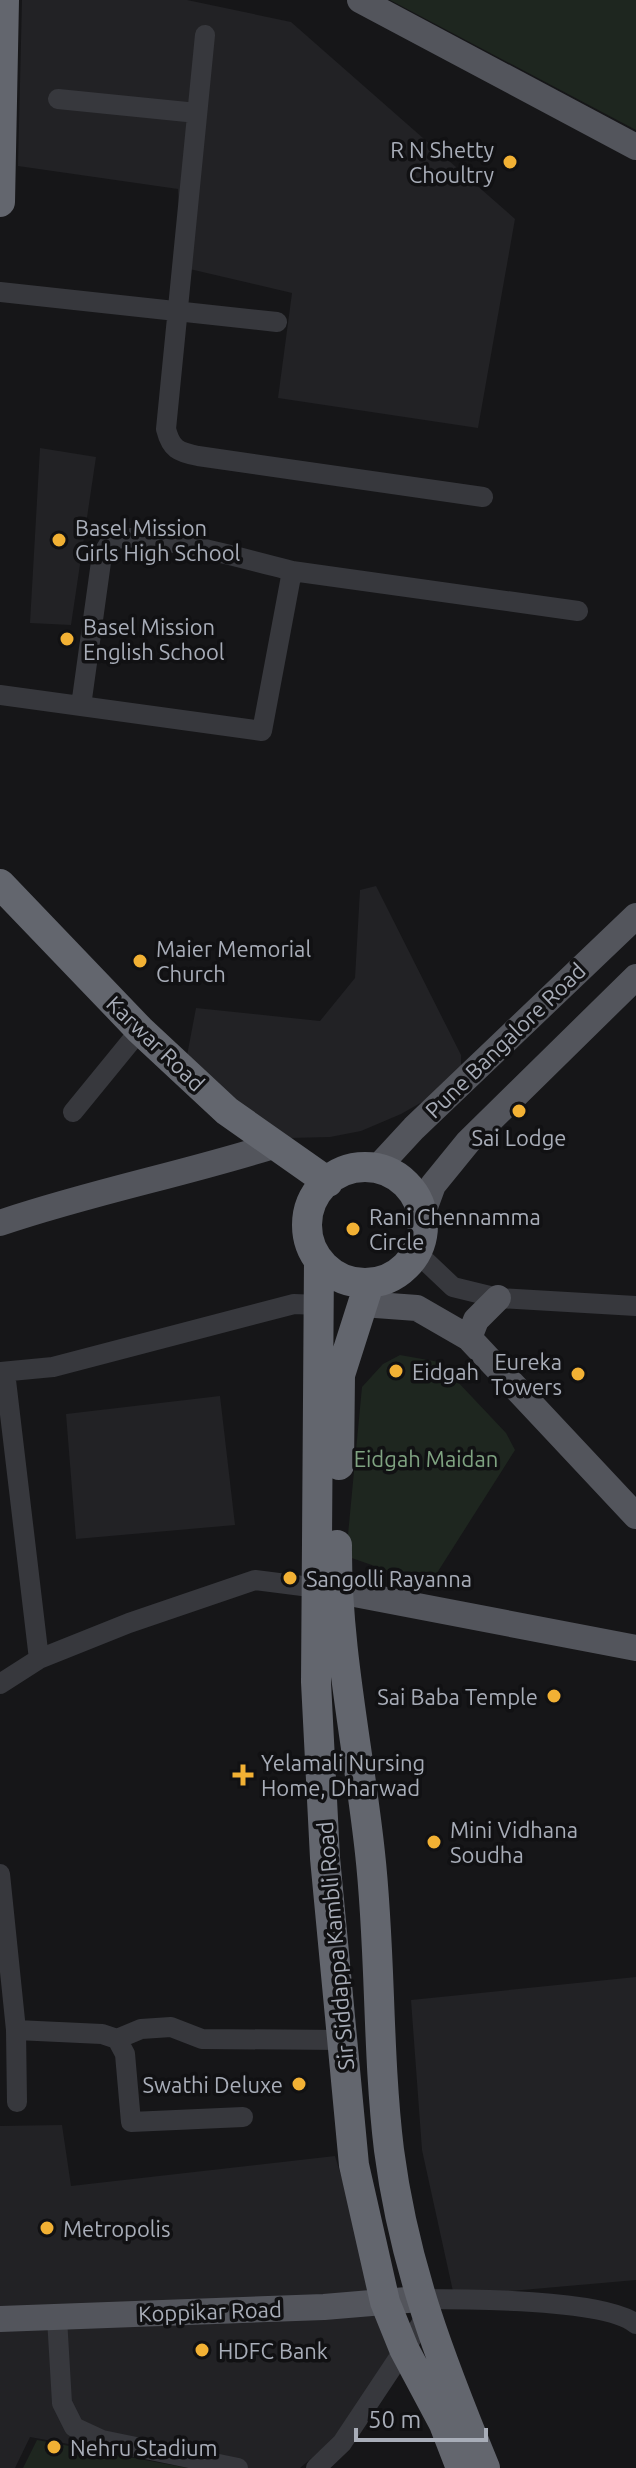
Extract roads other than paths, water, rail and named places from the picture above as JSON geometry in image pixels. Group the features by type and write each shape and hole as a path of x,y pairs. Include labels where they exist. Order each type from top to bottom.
{"highway":[{"path":"0,202 4,0"},
{"name":"Karwar Road","path":"0,884 140,1030 227,1111 328,1182"},
{"path":"329,1590 340,1375 366,1294 404,1269 416,1252 423,1230 422,1215 407,1185 377,1168 347,1170 328,1182 314,1199 308,1221 310,1243 319,1260 366,1294"},
{"name":"Sir Siddappa Kambli Road","path":"319,1260 329,1590 347,1690 370,1854 389,2149 422,2308 485,2468"},
{"name":"Sir Siddappa Kambli Road","path":"329,1590 316,1682 325,1858 354,2165 385,2302 404,2349 444,2424 461,2468"}],"main road":[{"path":"360,0 636,147"},
{"name":"Pune Bangalore Road","path":"377,1168 414,1128 636,916"},
{"name":"Pune Bangalore Road","path":"422,1215 433,1185 468,1142 636,977"},
{"path":"0,1223 68,1200 185,1174 276,1145"},
{"path":"366,1294 417,1308 469,1338 636,1516"},
{"path":"469,1338 476,1320 498,1298"},
{"path":"329,1590 636,1648"},
{"name":"Koppikar Road","path":"0,2319 385,2302 422,2308"}],"street":[{"path":"205,35 175,312 166,429 170,445 180,452 483,497"},
{"path":"58,99 197,113"},
{"path":"0,292 277,322"},
{"path":"81,706 101,562 106,548 115,540 142,537 292,571 578,611"},
{"path":"0,695 262,731 292,571"},
{"path":"73,1112 140,1030"},
{"path":"416,1252 453,1287 498,1298 636,1306"},
{"path":"39,1659 3,1372 53,1367 294,1304 318,1305"},
{"path":"0,1684 39,1659 129,1623 255,1580 329,1590"},
{"path":"0,1874 16,2030 17,2102"},
{"path":"16,2030 102,2034 117,2039 141,2029 171,2027 202,2039 343,2040"},
{"path":"117,2039 125,2054 131,2122 243,2117"},
{"path":"316,2468 342,2443 404,2349 422,2308 487,2299 576,2308 629,2318 636,2324"},
{"path":"57,2318 62,2403 74,2427 102,2440 238,2468"}],"place":[{"name":"R N Shetty Choultry","path":"510,162"},
{"name":"Basel Mission Girls High School","path":"59,540"},
{"name":"Basel Mission English School","path":"67,639"},
{"name":"Maier Memorial Church","path":"140,961"},
{"name":"Sai Lodge","path":"519,1111"},
{"name":"Rani Chennamma Circle","path":"353,1229"},
{"name":"Eidgah","path":"396,1371"},
{"name":"Eureka Towers","path":"578,1374"},
{"name":"Sangolli Rayanna","path":"290,1578"},
{"name":"Sai Baba Temple","path":"554,1696"},
{"name":"Yelamali Nursing Home, Dharwad","path":"243,1775"},
{"name":"Mini Vidhana Soudha","path":"434,1842"},
{"name":"Swathi Deluxe","path":"299,2084"},
{"name":"Metropolis","path":"47,2228"},
{"name":"HDFC Bank","path":"202,2350"},
{"name":"Nehru Stadium","path":"54,2447"}],"park label":[{"name":"Eidgah Maidan","path":"426,1458"}]}
